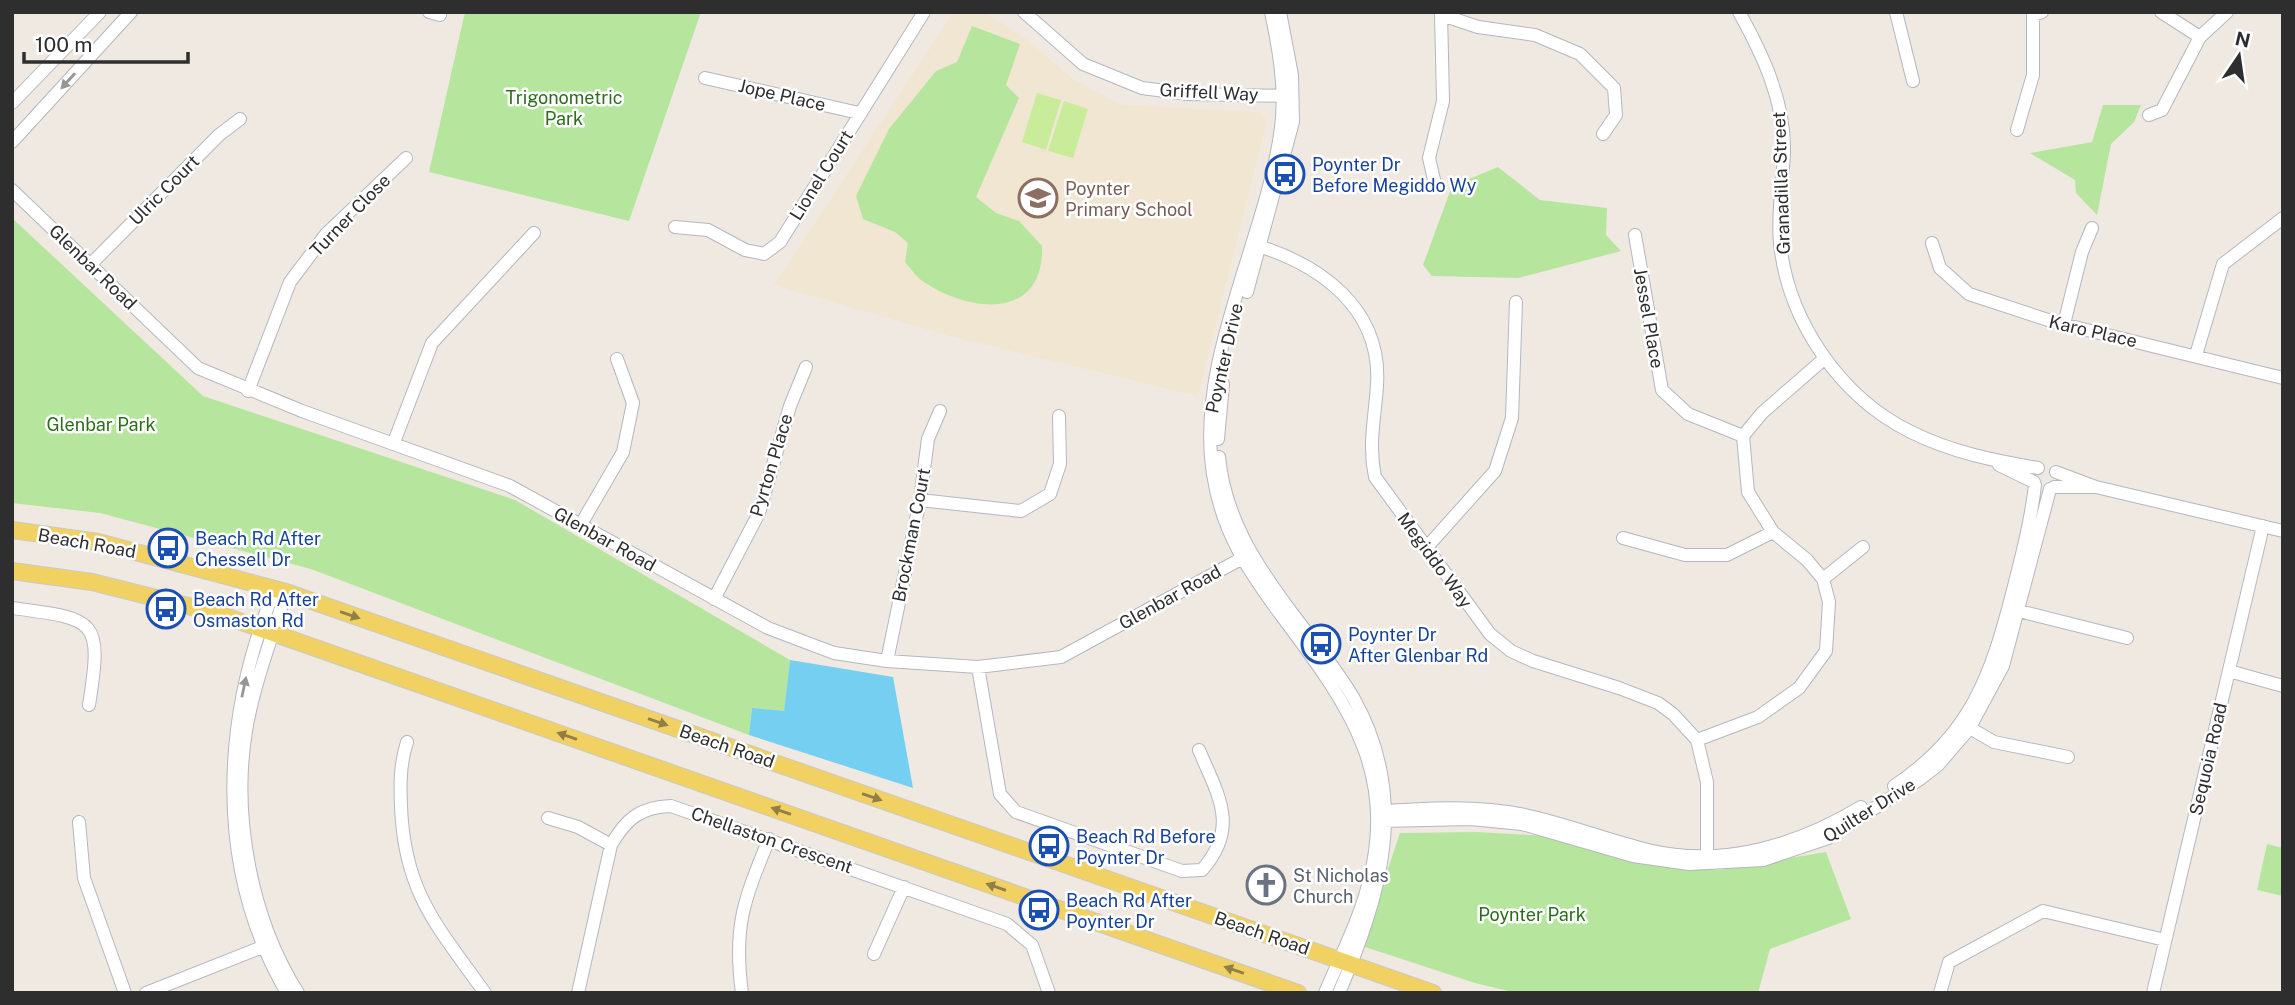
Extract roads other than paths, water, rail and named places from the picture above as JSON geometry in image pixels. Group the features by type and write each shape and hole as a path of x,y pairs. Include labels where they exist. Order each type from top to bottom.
{"main road":[{"name":"Beach Road","path":"12,530 98,542 281,591 1433,993"},
{"path":"12,571 92,582 266,630 1298,993"}],"street":[{"path":"12,103 100,12"},
{"name":"Lionel Court","path":"675,227 708,230 745,250 764,254 780,242 924,12"},
{"name":"Griffell Way","path":"1024,12 1083,64 1142,88 1188,94 1288,96"},
{"name":"Poynter Drive","path":"1271,12 1288,96"},
{"name":"Poynter Drive","path":"1280,12 1288,96 1256,245 1210,408 1210,449 1218,500 1245,557 1331,681 1350,712 1366,752 1381,816 1374,860 1339,993"},
{"name":"Granadilla Street","path":"1739,12 1776,91 1784,152 1778,224 1783,266 1804,325 1825,358 1886,417 1912,432 1997,462 2035,483"},
{"path":"1896,12 1913,81"},
{"path":"2017,130 2033,75 2033,15 2042,12"},
{"path":"2161,12 2200,37"},
{"path":"2149,115 2162,110 2200,37 2227,12"},
{"path":"12,142 125,14"},
{"path":"1435,184 1429,158 1443,102 1442,14 1478,27 1535,35 1580,54 1614,88 1616,115 1603,134"},
{"name":"Jope Place","path":"705,78 859,113"},
{"name":"Ulric Court","path":"90,265 219,135 240,119"},
{"name":"Turner Close","path":"248,391 290,282 326,234 406,158"},
{"name":"Glenbar Road","path":"12,190 198,368 248,391 510,485 768,628 834,653 887,661 978,667 1061,657 1245,557"},
{"path":"2196,355 2223,264 2283,218"},
{"path":"2064,324 2082,252 2092,228"},
{"path":"394,442 432,343 534,233"},
{"name":"Jessel Place","path":"1635,235 1662,390 1688,414 1743,436"},
{"name":"Karo Place","path":"1932,243 1940,268 1969,294 2014,311 2283,379"},
{"name":"Megiddo Way","path":"1256,245 1314,270 1346,294 1362,316 1374,344 1378,383 1370,451 1376,477 1490,634 1511,651 1556,670 1619,688 1658,703 1673,714 1698,740"},
{"path":"1427,547 1495,471 1512,418 1516,302"},
{"path":"1707,855 1707,782 1698,740 1758,717 1799,688 1826,651 1829,602 1823,579 1807,560 1773,532 1748,492 1743,436 1762,413 1825,358"},
{"path":"580,526 623,452 633,402 617,359"},
{"name":"Pyrton Place","path":"714,599 759,513 789,406 806,367"},
{"name":"Brockman Court","path":"887,661 920,500 928,439 940,411"},
{"path":"920,500 1021,511 1050,494 1060,464 1059,416"},
{"name":"Granadilla Street","path":"1997,462 2038,468"},
{"path":"2096,487 2052,488 2035,483 2034,473 2038,468 2047,466 2096,487 2283,531"},
{"path":"2052,488 2058,480 2056,471"},
{"name":"Quilter Drive","path":"2013,610 2035,483"},
{"name":"Quilter Drive","path":"1381,816 1471,819 1522,824 1663,862 1733,864 1763,860 1828,838 1938,765 1965,726 1990,674 2052,488"},
{"name":"Sequoia Road","path":"2152,993 2263,526"},
{"path":"1623,538 1685,555 1727,555 1773,532"},
{"path":"1823,579 1863,547"},
{"path":"281,591 266,630 249,713 242,772 244,820 251,871 268,945 287,993"},
{"path":"12,608 65,615 86,624 92,632 96,660 89,705"},
{"path":"2013,610 2127,638"},
{"path":"978,667 1000,794 1016,812 1182,871 1202,870 1216,855 1224,809 1199,750"},
{"path":"2229,671 2283,686"},
{"path":"1965,726 1994,742 2067,757"},
{"name":"Quilter Drive","path":"1381,816 1466,810 1524,814 1650,851 1707,855 1771,848 1814,834 1925,765 1965,726"},
{"path":"407,742 400,784 404,848 409,870 422,903 485,993"},
{"name":"Chellaston Crescent","path":"578,993 611,845 623,823 659,807 689,810 1007,924 1022,933 1039,957 1049,993"},
{"path":"548,818 578,827 611,845"},
{"path":"79,822 84,878 125,993"},
{"path":"742,993 737,957 739,925 769,839"},
{"path":"874,954 904,887"},
{"path":"1940,993 1949,962 2043,911 2165,940"},
{"path":"146,993 268,945"},
{"path":"268,945 298,993"},
{"name":"Poynter Drive","path":"1325,993 1345,962"}],"water":[{"path":"790,660 893,677 913,788 749,735 752,708 784,711"}],"place":[{"name":"Poynter Dr Before Megiddo Wy","path":"1285,174"},
{"name":"Poynter Primary School","path":"1038,198"},
{"name":"Beach Rd After Chessell Dr","path":"168,548"},
{"name":"Beach Rd After Osmaston Rd","path":"166,609"},
{"name":"Poynter Dr After Glenbar Rd","path":"1321,644"},
{"name":"Beach Rd Before Poynter Dr","path":"1049,846"},
{"name":"St Nicholas Church","path":"1266,885"},
{"name":"Beach Rd After Poynter Dr","path":"1039,910"}],"park label":[{"name":"Trigonometric Park","path":"564,107"},
{"name":"Glenbar Park","path":"101,424"},
{"name":"Poynter Park","path":"1532,914"}]}
